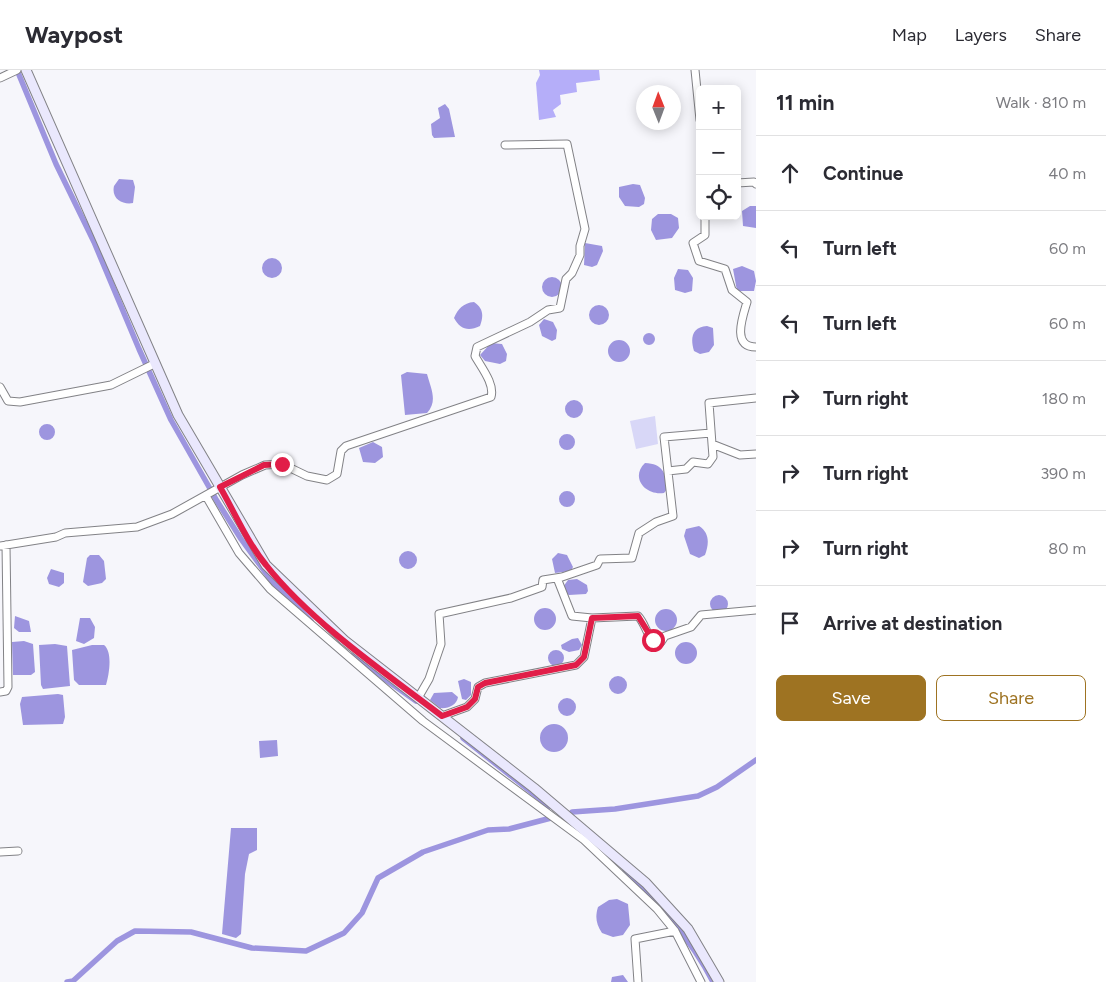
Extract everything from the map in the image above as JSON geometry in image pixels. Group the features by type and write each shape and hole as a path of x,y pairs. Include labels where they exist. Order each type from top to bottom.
{"street":[{"path":"0,78 17,70"},
{"path":"26,70 178,415 257,553 279,580 344,640 607,848 646,883 688,929 719,982"},
{"path":"694,70 696,87"},
{"path":"0,692 8,690 9,650 6,626 3,545 56,537 65,533 137,527 172,514 253,470 276,464 296,469 307,476 327,480 337,474 341,451 346,446 491,397 492,392 488,381 475,356 478,347 530,322 548,310 560,308 566,279 572,273 580,255 580,246 585,229 567,144 505,145"},
{"path":"741,183 754,182 756,184"},
{"path":"706,220 705,235 693,243 699,261 725,269 732,290 747,302 739,335 742,341 751,347 756,347"},
{"path":"0,387 8,401 20,402 111,385 154,364"},
{"path":"668,471 686,469 693,462 708,464 713,457 709,403 756,398"},
{"path":"418,698 429,679 441,644 439,614 511,598 542,587 543,580 557,578 597,565 600,559 632,558 638,533 656,522 673,516 664,437 712,433"},
{"path":"712,444 740,455 756,454"},
{"path":"206,496 239,553 270,589 423,721 584,840 658,909 675,931 701,982"},
{"path":"557,578 572,616 592,618 638,616 651,639 660,643 665,636 691,627 701,614 756,610"},
{"path":"442,716 467,707 475,699 478,687 485,683 576,665 584,657 592,618"},
{"path":"0,852 18,851"},
{"path":"638,982 635,939 675,931"}],"shaded area":[{"path":"539,70 599,70 600,80 576,83 577,92 560,95 561,104 553,110 556,117 539,120 536,83 540,75"},
{"path":"445,104 449,109 455,137 434,138 431,124 440,118 438,108"},
{"path":"119,179 133,180 135,187 133,203 125,203 116,198 114,186"},
{"path":"633,184 640,185 645,198 644,204 639,207 625,206 619,197 619,187"},
{"path":"750,206 756,206 756,228 743,226 742,211"},
{"path":"658,214 671,214 678,218 679,228 672,238 656,240 651,230 652,219"},
{"path":"585,243 602,246 603,251 597,265 592,267 584,265"},
{"path":"272,258 279,261 282,268 279,275 272,278 265,275 262,268 265,261"},
{"path":"742,266 754,271 756,281 754,291 737,291 733,269"},
{"path":"678,269 688,270 693,278 692,291 685,293 675,290 674,278"},
{"path":"552,277 559,280 562,287 559,294 552,297 545,294 542,287 545,280"},
{"path":"474,302 482,312 480,326 472,329 462,327 454,318 461,307"},
{"path":"599,305 606,308 609,315 606,322 599,325 592,322 589,315 592,308"},
{"path":"544,319 553,322 557,330 556,339 552,341 542,336 539,325"},
{"path":"707,326 713,328 714,345 709,352 700,354 694,351 693,334 698,328"},
{"path":"647,333 651,333 655,339 651,345 647,345 643,341 643,337"},
{"path":"619,340 627,343 630,351 627,359 619,362 611,359 608,351 611,343"},
{"path":"491,343 502,344 507,354 506,361 500,364 485,361 480,355"},
{"path":"407,372 427,374 433,399 427,413 405,415 401,375"},
{"path":"574,400 580,403 583,409 580,415 574,418 568,415 565,409 568,403"},
{"path":"655,416 658,444 636,449 630,421"},
{"path":"47,424 55,432 47,440 39,432"},
{"path":"567,434 573,436 575,442 573,448 567,450 561,448 559,442 561,436"},
{"path":"373,442 382,447 383,457 375,463 363,462 359,448"},
{"path":"645,463 656,465 664,473 668,488 664,493 651,492 642,484 639,474"},
{"path":"567,491 573,493 575,499 573,505 567,507 561,505 559,499 561,493"},
{"path":"699,526 707,535 708,543 705,555 699,558 690,554 684,536 686,529"},
{"path":"404,551 412,551 417,556 415,567 404,569 399,564 399,556"},
{"path":"558,553 567,555 573,567 571,571 555,573 552,559"},
{"path":"90,555 99,555 104,561 106,579 102,583 88,586 83,582 87,558"},
{"path":"51,569 64,573 64,583 59,587 49,584 47,578"},
{"path":"577,579 587,585 588,591 586,594 569,595 564,592 563,587 568,580"},
{"path":"719,595 725,598 728,604 725,610 719,613 713,610 710,604 713,598"},
{"path":"545,608 553,611 556,619 553,627 545,630 537,627 534,619 537,611"},
{"path":"666,609 674,612 677,620 674,628 666,631 658,628 655,620 658,612"},
{"path":"15,616 29,621 31,632 19,632 14,628"},
{"path":"80,618 90,618 95,627 94,638 84,644 76,641"},
{"path":"578,638 582,645 579,650 569,652 562,649 561,645"},
{"path":"24,641 33,644 35,672 31,675 13,675 12,642"},
{"path":"682,642 690,642 697,649 697,657 690,664 682,664 675,657 675,649"},
{"path":"55,644 67,646 70,686 43,689 41,685 39,645"},
{"path":"92,645 104,645 109,653 109,670 106,685 79,685 74,680 72,650"},
{"path":"556,650 562,652 564,658 562,664 556,666 550,664 548,658 550,652"},
{"path":"618,676 624,679 627,685 624,691 618,694 612,691 609,685 612,679"},
{"path":"464,679 471,682 471,695 466,700 462,699 458,681"},
{"path":"452,692 458,697 456,702 449,707 440,708 430,700 434,693"},
{"path":"63,695 65,717 63,724 23,725 20,704 22,697"},
{"path":"563,698 571,698 576,703 574,714 563,716 558,711 558,703"},
{"path":"554,724 564,728 568,738 564,748 554,752 544,748 540,738 544,728"},
{"path":"277,740 278,756 260,758 259,741"},
{"path":"231,828 257,828 257,850 249,854 245,874 241,934 236,938 222,934"},
{"path":"617,899 628,904 630,925 623,935 613,937 602,933 597,923 597,914 598,907 609,900"},
{"path":"623,975 628,982 611,982 612,977"}],"waterway":[{"path":"17,70 56,164 94,242 171,420 241,539 271,580 311,621"},
{"path":"352,656 416,701"},
{"path":"463,738 549,806"},
{"path":"572,812 615,809 698,796 717,787 756,760"},
{"path":"67,982 73,981 117,941 135,931 191,932 252,948 306,951 344,933 362,913 378,878 423,852 488,830 509,829 551,818"},
{"path":"625,870 674,923 695,951 713,982"}],"route":[{"path":"282,464 264,465 220,487 257,553 279,580 344,640 442,716 457,709 467,707 475,699 478,687 485,683 544,673 576,665 584,657 592,618 638,616 653,640"}]}
